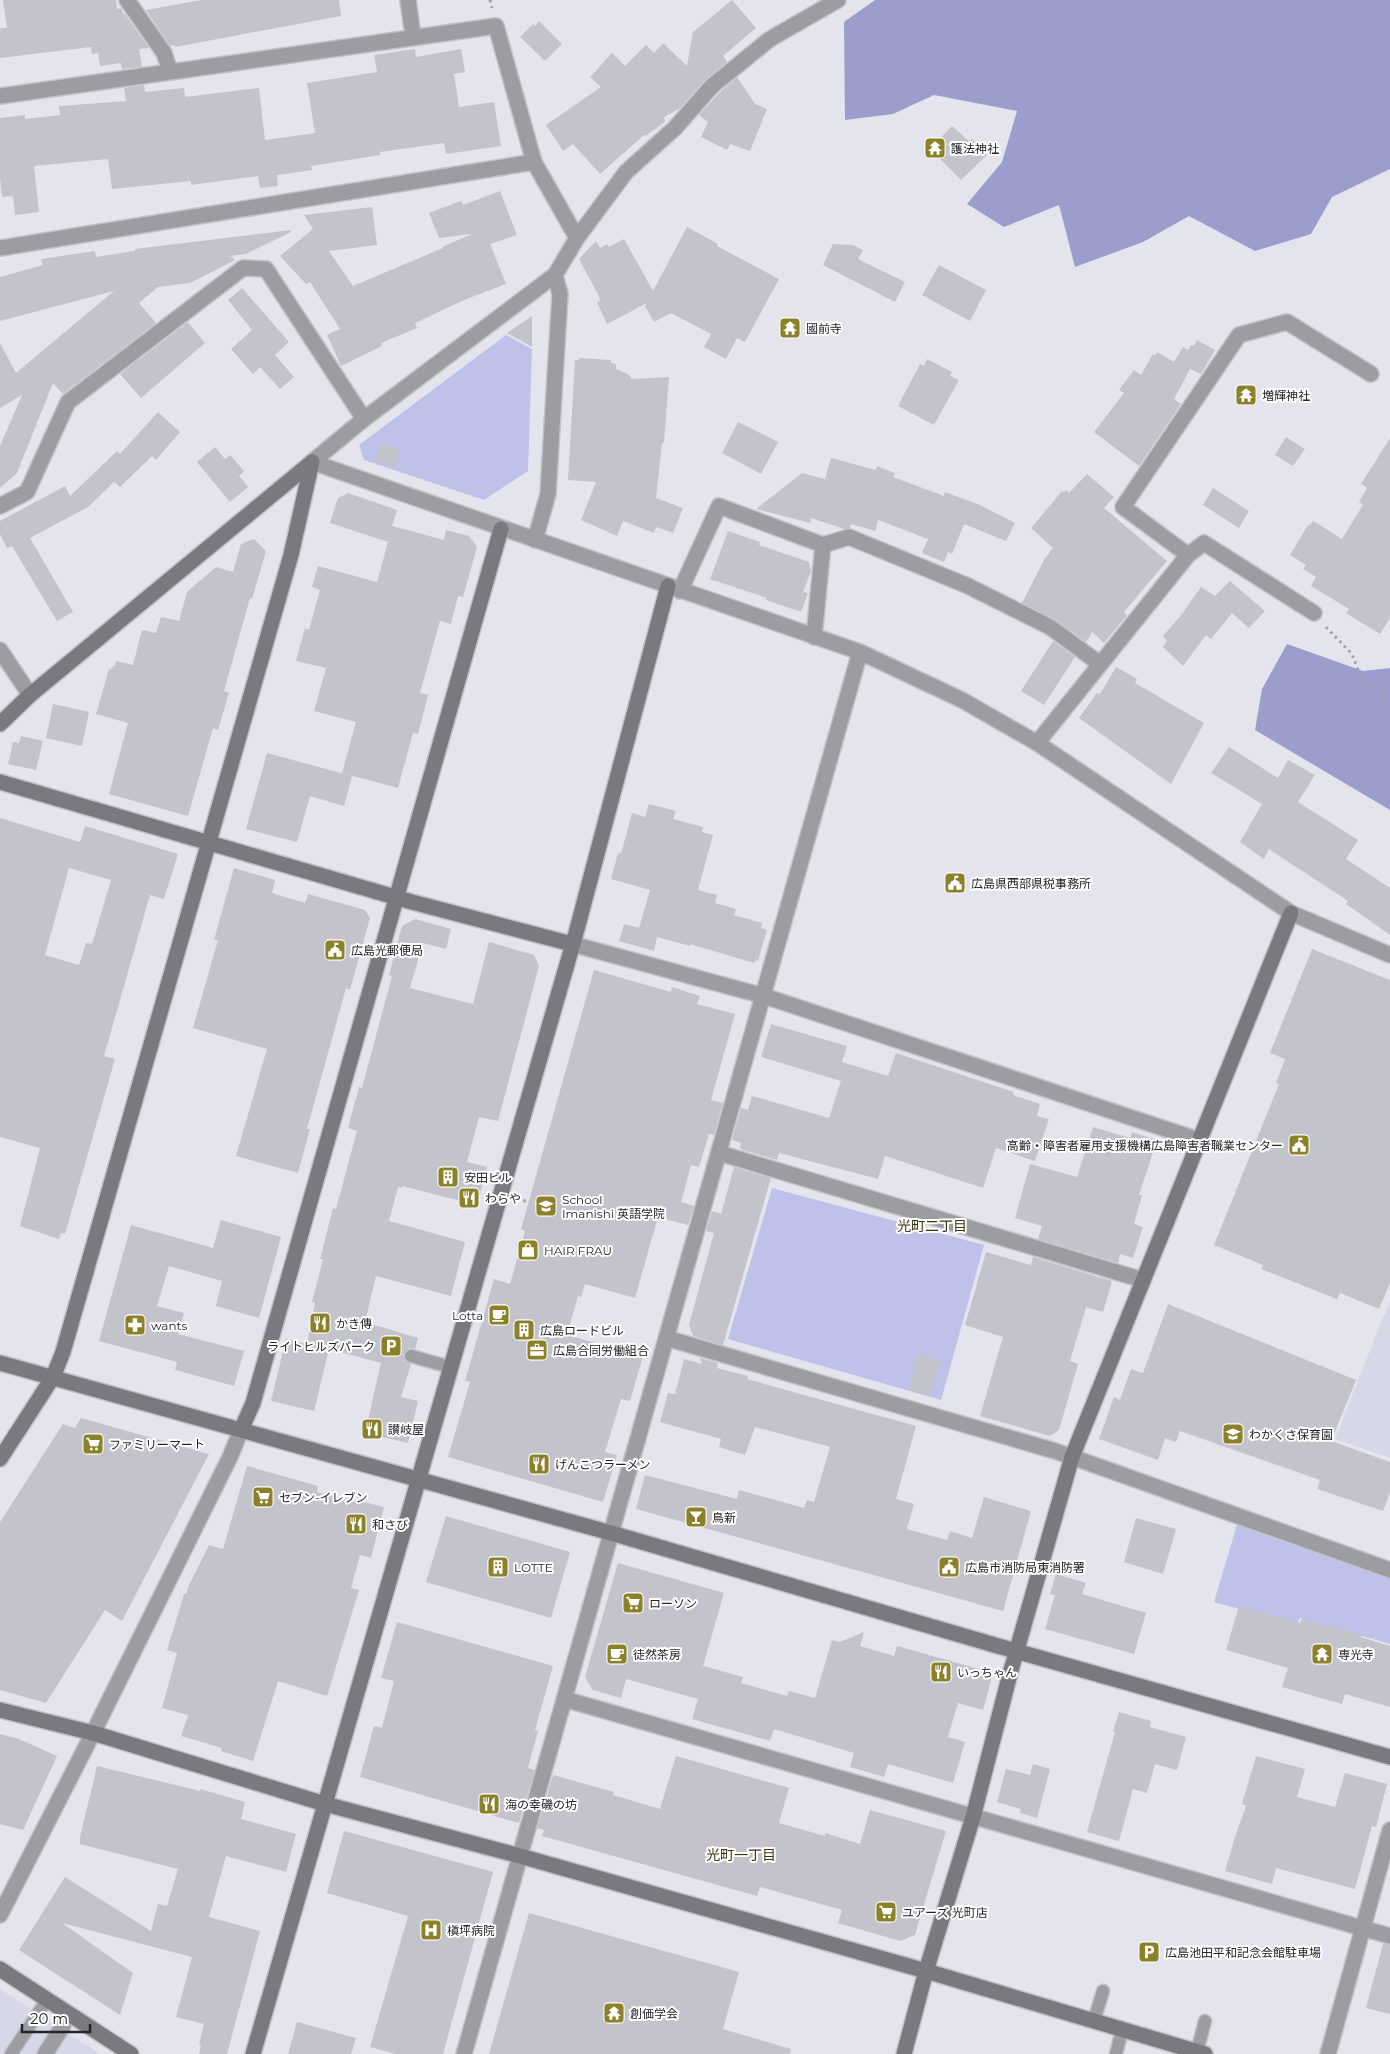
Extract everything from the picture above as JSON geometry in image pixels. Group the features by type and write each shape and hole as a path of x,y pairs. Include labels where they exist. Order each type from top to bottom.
{"street":[{"path":"127,0 164,53 170,71"},
{"path":"408,0 413,36"},
{"path":"0,724 30,695 364,419 556,275 577,238 626,172 675,128 712,86 770,39 838,0"},
{"path":"0,96 413,36 496,26 534,162 577,238"},
{"path":"0,248 534,162"},
{"path":"0,506 27,492 68,402 243,268 266,269 364,419"},
{"path":"535,540 548,494 560,294 556,275"},
{"path":"1188,555 1123,507 1239,335 1288,322 1371,374"},
{"path":"312,462 860,652 962,700 1037,743 1291,913 1390,955"},
{"path":"0,1459 53,1377 63,1352 291,555 312,462"},
{"path":"253,2054 674,589 719,506 823,545 849,537 968,586 1050,627 1100,664"},
{"path":"0,1915 230,1457 253,1403 501,529"},
{"path":"1037,743 1188,555 1204,542 1314,614"},
{"path":"814,637 823,545"},
{"path":"0,650 30,695"},
{"path":"464,2054 860,652"},
{"path":"0,782 397,897 764,996 1199,1140"},
{"path":"904,2054 926,1971 973,1817 1016,1651 1072,1457 1291,913"},
{"path":"719,1154 1143,1280"},
{"path":"666,1338 1072,1457 1390,1570"},
{"path":"0,1363 611,1533 1390,1757"},
{"path":"564,1699 1390,1936"},
{"path":"0,1710 93,1733 325,1804 520,1856 926,1971 1201,2053"},
{"path":"1328,2054 1390,1830"},
{"path":"0,1969 131,2054"},
{"path":"45,2054 63,2026"}],"lane":[{"path":"411,1356 450,1367"},
{"path":"1094,2021 1103,1991"},
{"path":"11,2054 47,2000"},
{"path":"1201,2053 1205,2021"},
{"path":"1116,2054 1122,2030"}],"path":[{"path":"1314,614 1352,654 1361,678 1381,693 1390,695"}],"shaded area":[{"path":"875,0 1390,0 1390,169 1332,197 1311,234 1255,251 1189,216 1143,242 1075,267 1059,205 1004,227 967,204 1002,162 1017,111 934,95 893,114 845,120 844,22"},
{"path":"506,335 532,349 528,471 484,500 364,460 359,445"},
{"path":"1287,644 1363,671 1390,668 1390,810 1255,730 1262,689"},
{"path":"772,1188 984,1245 941,1400 728,1339"},
{"path":"1390,1300 1390,1458 1335,1439"},
{"path":"1237,1525 1390,1579 1390,1644 1300,1618 1297,1625 1214,1602"},
{"path":"0,1989 100,2054 0,2054"}],"building":[{"path":"3,0 116,0 117,9 121,8 123,14 125,14 149,48 139,49 142,67 122,69 121,63 100,66 98,53 92,54 91,47 0,58 0,28 7,28"},
{"path":"201,0 339,0 341,16 175,47 175,45 170,46 146,10"},
{"path":"732,0 756,28 723,56 727,62 705,80 680,108 664,117 665,122 644,135 600,174 573,144 563,151 546,125 601,87 590,77 612,53 625,66 646,45 654,53 663,43 687,66 693,32"},
{"path":"539,21 562,44 545,61 520,37 533,24 535,26"},
{"path":"415,49 416,57 461,49 465,72 454,74 459,107 494,102 501,146 446,154 444,143 380,152 380,155 311,166 312,170 277,175 278,186 260,188 258,176 191,185 191,181 112,189 108,159 34,166 39,212 15,215 13,196 2,197 0,118 25,115 25,119 60,115 59,106 126,101 124,88 144,85 145,92 184,88 185,97 259,88 265,140 315,133 307,83 377,72 374,55"},
{"path":"737,77 755,104 767,109 750,151 730,144 727,150 701,137 708,122 699,115"},
{"path":"952,126 969,141 972,139 987,155 961,180 930,149"},
{"path":"500,191 517,235 490,244 506,284 464,300 415,323 417,328 381,343 382,346 341,366 327,335 340,329 310,282 306,284 280,256 313,229 304,215 372,207 377,245 329,251 353,286 472,234 439,238 429,213 461,201 463,205"},
{"path":"687,227 718,244 717,246 779,279 745,342 737,338 726,359 704,347 711,334 671,313 654,322 645,306 647,303 607,324 597,302 600,301 599,296 579,259 596,241 600,248 607,244 609,247 624,239 653,291"},
{"path":"291,230 291,232 246,254 231,256 235,260 190,283 158,287 139,303 156,323 63,394 53,383 17,473 0,488 0,446 22,395 0,408 0,343 16,373 114,291 0,321 0,277 43,265 41,259 95,251 96,257 135,251 135,249"},
{"path":"833,244 853,245 863,250 858,259 905,282 895,302 823,265"},
{"path":"939,265 986,290 970,321 922,295"},
{"path":"242,288 289,342 275,355 294,377 280,389 260,367 253,374 231,349 252,330 228,300"},
{"path":"532,316 532,347 507,333"},
{"path":"188,322 205,343 141,398 120,374"},
{"path":"1197,340 1215,350 1201,374 1190,369 1174,399 1181,404 1139,466 1094,432 1124,393 1119,390 1134,370 1141,375 1153,354 1156,355 1157,352 1174,362 1183,347 1188,350 1191,345 1194,346"},
{"path":"579,358 611,360 611,363 616,364 616,369 628,374 632,379 669,377 664,443 662,443 656,498 683,508 673,533 656,527 654,533 623,521 617,536 581,520 596,482 568,480 575,360 579,360"},
{"path":"927,359 952,372 950,376 959,380 934,425 898,406 920,364 924,366"},
{"path":"158,412 180,432 156,460 152,456 120,487 114,482 88,507 30,538 73,612 57,621 12,546 7,548 0,534 0,521 65,486 70,496 117,451 120,454"},
{"path":"738,422 778,442 761,474 722,453"},
{"path":"1286,437 1305,449 1293,466 1275,455"},
{"path":"1390,438 1390,618 1380,634 1346,613 1349,609 1311,586 1316,577 1303,569 1306,565 1290,555 1308,525 1313,521 1342,539 1363,505 1359,502 1367,488 1361,484"},
{"path":"380,443 400,449 395,467 374,461"},
{"path":"215,447 225,459 230,455 244,471 239,476 248,487 230,502 197,462"},
{"path":"831,458 876,470 877,466 895,473 893,477 944,496 945,492 980,505 1015,523 1006,541 964,524 952,554 948,552 944,562 922,553 928,539 878,520 875,531 851,524 850,528 844,529 811,518 810,523 756,509 802,473 825,479"},
{"path":"1087,474 1114,497 1104,508 1167,561 1124,612 1127,615 1104,643 1092,632 1086,642 1054,619 1022,603 1044,560 1053,548 1031,528 1062,491 1066,490 1069,493"},
{"path":"1213,488 1249,511 1239,528 1203,505"},
{"path":"348,493 397,510 392,526 444,540 446,530 469,536 477,547 463,597 458,596 451,624 440,621 420,693 428,695 418,734 413,733 398,788 342,773 356,722 314,711 326,668 296,661 305,628 309,630 320,590 312,587 318,566 377,582 388,542 330,523 338,498"},
{"path":"728,531 760,542 759,545 809,562 811,571 803,592 808,593 801,612 766,600 767,598 710,579"},
{"path":"254,539 266,551 252,599 250,598 224,691 229,693 218,730 213,728 188,816 109,794 128,723 96,714 109,669 111,670 116,661 133,665 142,630 156,633 161,617 179,621 187,592 216,567 233,572 241,544"},
{"path":"1230,581 1265,611 1249,628 1232,613 1211,639 1206,635 1183,666 1163,647 1167,641 1163,636 1182,614 1201,587 1215,596"},
{"path":"1053,641 1075,657 1044,705 1021,691"},
{"path":"1116,667 1137,679 1135,683 1204,723 1171,784 1079,718 1097,693 1100,694"},
{"path":"53,704 89,712 82,746 46,738"},
{"path":"21,736 43,741 36,770 8,764 13,742 19,743"},
{"path":"1229,747 1278,778 1288,760 1315,775 1298,802 1358,840 1346,859 1390,888 1390,935 1346,904 1348,901 1269,849 1264,859 1240,842 1262,804 1211,773"},
{"path":"267,753 352,776 344,806 310,796 297,842 246,829"},
{"path":"649,804 676,811 673,819 703,827 702,832 713,835 698,890 717,895 715,903 736,909 734,915 762,923 761,928 767,930 758,961 755,960 754,963 690,944 690,946 657,937 654,951 619,941 624,924 639,928 650,890 611,879 618,853 621,854 632,813 645,817"},
{"path":"0,818 80,842 85,826 178,854 164,899 150,895 104,1056 115,1059 65,1234 61,1233 59,1239 20,1226 40,1148 0,1137","holes":["69,868 111,880 92,944 86,943 79,965 45,955"]},
{"path":"234,868 275,880 272,893 305,903 308,894 365,910 370,918 350,990 346,988 307,1129 310,1129 298,1173 236,1156 267,1049 193,1028 218,940 214,940"},
{"path":"415,919 451,929 446,949 423,943 410,988 473,1004 489,942 534,955 539,966 498,1121 479,1117 467,1162 487,1167 477,1205 402,1186 402,1188 398,1187 389,1221 465,1242 451,1296 376,1276 365,1322 418,1338 415,1349 409,1348 403,1354 405,1361 411,1364 401,1397 418,1401 408,1443 365,1433 381,1363 329,1349 314,1411 271,1401 286,1339 307,1344 315,1303 312,1302 323,1259 320,1259 333,1208 336,1209 357,1131 348,1128 359,1087 362,1088 392,976 389,975 402,926"},
{"path":"1312,949 1390,980 1390,1283 1379,1309 1340,1293 1337,1299 1261,1269 1263,1265 1214,1245 1279,1084 1276,1083 1285,1059 1270,1053"},
{"path":"594,970 671,992 672,987 700,996 697,1004 735,1014 711,1100 723,1103 714,1135 709,1134 699,1167 691,1165 681,1202 694,1206 688,1225 658,1217 635,1298 585,1284 581,1297 578,1296 567,1335 643,1356 630,1401 621,1399 605,1452 617,1455 603,1502 448,1457 470,1382 465,1381 494,1279 510,1284 525,1231 521,1229"},
{"path":"771,1024 847,1046 842,1062 888,1076 896,1053 1014,1092 1013,1095 1040,1104 1037,1116 1049,1119 1035,1161 996,1148 983,1188 885,1156 878,1179 779,1153 777,1160 740,1149 741,1143 732,1140 741,1108 748,1110 752,1096 829,1118 841,1081 761,1057"},
{"path":"1093,1127 1130,1138 1132,1132 1157,1140 1139,1195 1142,1195 1134,1224 1143,1227 1133,1258 1120,1254 1118,1263 1038,1239 1042,1226 1015,1218 1030,1164 1077,1177"},
{"path":"734,1167 771,1178 723,1345 693,1336 689,1325 714,1233 706,1231 712,1211 721,1214"},
{"path":"221,1220 281,1237 259,1318 216,1306 222,1281 169,1266 157,1306 184,1313 178,1334 244,1351 234,1386 175,1370 177,1362 99,1341 131,1225 213,1248"},
{"path":"986,1252 1031,1265 1033,1257 1112,1281 1103,1312 1086,1307 1070,1361 1078,1364 1059,1430 1050,1436 980,1416 1003,1337 965,1325"},
{"path":"1168,1304 1356,1380 1331,1441 1390,1462 1390,1492 1383,1511 1317,1489 1320,1480 1180,1431 1176,1442 1165,1438 1158,1460 1099,1439 1114,1397 1120,1400 1131,1369 1143,1373"},
{"path":"918,1354 941,1361 931,1394 925,1393 924,1395 908,1390"},
{"path":"700,1358 718,1363 717,1368 748,1376 747,1379 916,1426 896,1499 914,1504 907,1529 947,1540 950,1531 972,1538 984,1497 1031,1511 1003,1611 636,1509 645,1475 737,1499 739,1490 804,1508 807,1500 814,1502 830,1447 755,1427 745,1455 719,1447 721,1439 660,1422 668,1393 675,1394 684,1359 702,1364"},
{"path":"81,1418 209,1454 122,1621 105,1610 46,1703 0,1690 0,1522 63,1424 75,1428"},
{"path":"247,1466 318,1486 317,1492 384,1507 371,1558 360,1555 351,1588 359,1590 327,1696 278,1681 253,1761 221,1751 222,1748 181,1736 188,1715 162,1708 177,1653 167,1650 184,1594 186,1594 209,1545 223,1549"},
{"name":"LOTTE","path":"446,1516 570,1552 551,1618 426,1582"},
{"path":"1136,1518 1176,1529 1163,1574 1124,1562"},
{"path":"618,1563 724,1593 703,1666 743,1677 741,1683 787,1696 789,1691 815,1698 832,1640 840,1642 864,1632 860,1646 894,1656 897,1646 993,1673 983,1710 958,1703 948,1737 965,1742 953,1783 888,1764 884,1777 850,1767 854,1753 774,1729 770,1741 692,1719 698,1699 626,1679 621,1698 593,1690 585,1677"},
{"path":"1056,1574 1086,1583 1082,1594 1146,1613 1134,1654 1045,1629 1055,1595 1050,1594"},
{"path":"1239,1606 1300,1623 1302,1618 1362,1635 1361,1637 1390,1646 1390,1707 1345,1694 1342,1704 1282,1687 1288,1668 1226,1650"},
{"path":"397,1622 553,1666 535,1730 538,1731 528,1768 535,1770 519,1823 360,1777 374,1726 382,1728 394,1681 381,1678"},
{"path":"1119,1712 1151,1721 1150,1727 1186,1737 1177,1770 1155,1764 1147,1793 1133,1789 1119,1841 1087,1832"},
{"path":"0,1734 19,1739 57,1756 23,1830 0,1824"},
{"path":"676,1756 789,1788 779,1823 825,1836 825,1833 860,1844 870,1810 946,1831 915,1935 900,1941 838,1923 842,1910 760,1887 757,1896 542,1836 544,1830 537,1828 553,1775 614,1792 613,1795 660,1809"},
{"path":"1256,1756 1305,1769 1297,1797 1335,1807 1345,1773 1387,1784 1376,1827 1372,1826 1355,1889 1276,1868 1272,1884 1225,1871 1246,1806 1242,1804"},
{"path":"1033,1764 1050,1769 1037,1818 1020,1813 1021,1809 997,1802 1006,1769 1030,1775"},
{"path":"97,1766 200,1791 200,1789 245,1802 241,1819 296,1834 286,1872 226,1856 209,1917 260,1931 227,2054 199,2054 201,2045 199,2044 204,2024 176,2017 192,1957 62,1923 133,1973 120,2015 19,1950 65,1877 151,1931 158,1904 167,1906 178,1869 80,1844"},
{"path":"344,1831 493,1872 443,2054 396,2054 370,2047 408,1916 327,1893"},
{"name":"創価学会","path":"529,1913 739,1972 723,2029 791,2049 790,2054 489,2054"},
{"path":"1383,1944 1390,1945 1390,2014 1366,2008"},
{"path":"297,2022 356,2038 351,2054 288,2054"}],"place":[{"name":"護法神社","path":"935,148"},
{"name":"國前寺","path":"790,328"},
{"name":"増輝神社","path":"1246,395"},
{"name":"広島県西部県税事務所","path":"955,883"},
{"name":"広島光郵便局","path":"335,950"},
{"name":"高齢・障害者雇用支援機構広島障害者職業センター","path":"1299,1145"},
{"name":"安田ビル","path":"448,1177"},
{"name":"わらや","path":"469,1198"},
{"name":"School Imanishi 英語学院","path":"546,1206"},
{"name":"HAIR FRAU","path":"528,1250"},
{"name":"Lotta","path":"499,1315"},
{"name":"かき傳","path":"320,1323"},
{"name":"wants","path":"135,1325"},
{"name":"広島ロードビル","path":"524,1330"},
{"name":"ライトヒルズパーク","path":"391,1346"},
{"name":"広島合同労働組合","path":"537,1350"},
{"name":"讃岐屋","path":"372,1429"},
{"name":"わかくさ保育園","path":"1233,1434"},
{"name":"ファミリーマート","path":"93,1444"},
{"name":"げんこつラーメン","path":"539,1464"},
{"name":"セブン-イレブン","path":"263,1497"},
{"name":"鳥新","path":"696,1517"},
{"name":"和さび","path":"356,1524"},
{"name":"LOTTE","path":"498,1567"},
{"name":"広島市消防局東消防署","path":"949,1567"},
{"name":"ローソン","path":"633,1603"},
{"name":"徒然茶房","path":"617,1654"},
{"name":"専光寺","path":"1322,1654"},
{"name":"いっちゃん","path":"941,1672"},
{"name":"海の幸磯の坊","path":"489,1804"},
{"name":"ユアーズ 光町店","path":"886,1912"},
{"name":"槇坪病院","path":"431,1930"},
{"name":"広島池田平和記念会館駐車場","path":"1149,1952"},
{"name":"創価学会","path":"614,2013"}],"district":[{"name":"光町二丁目","path":"932,1226"},
{"name":"光町一丁目","path":"741,1855"}]}
